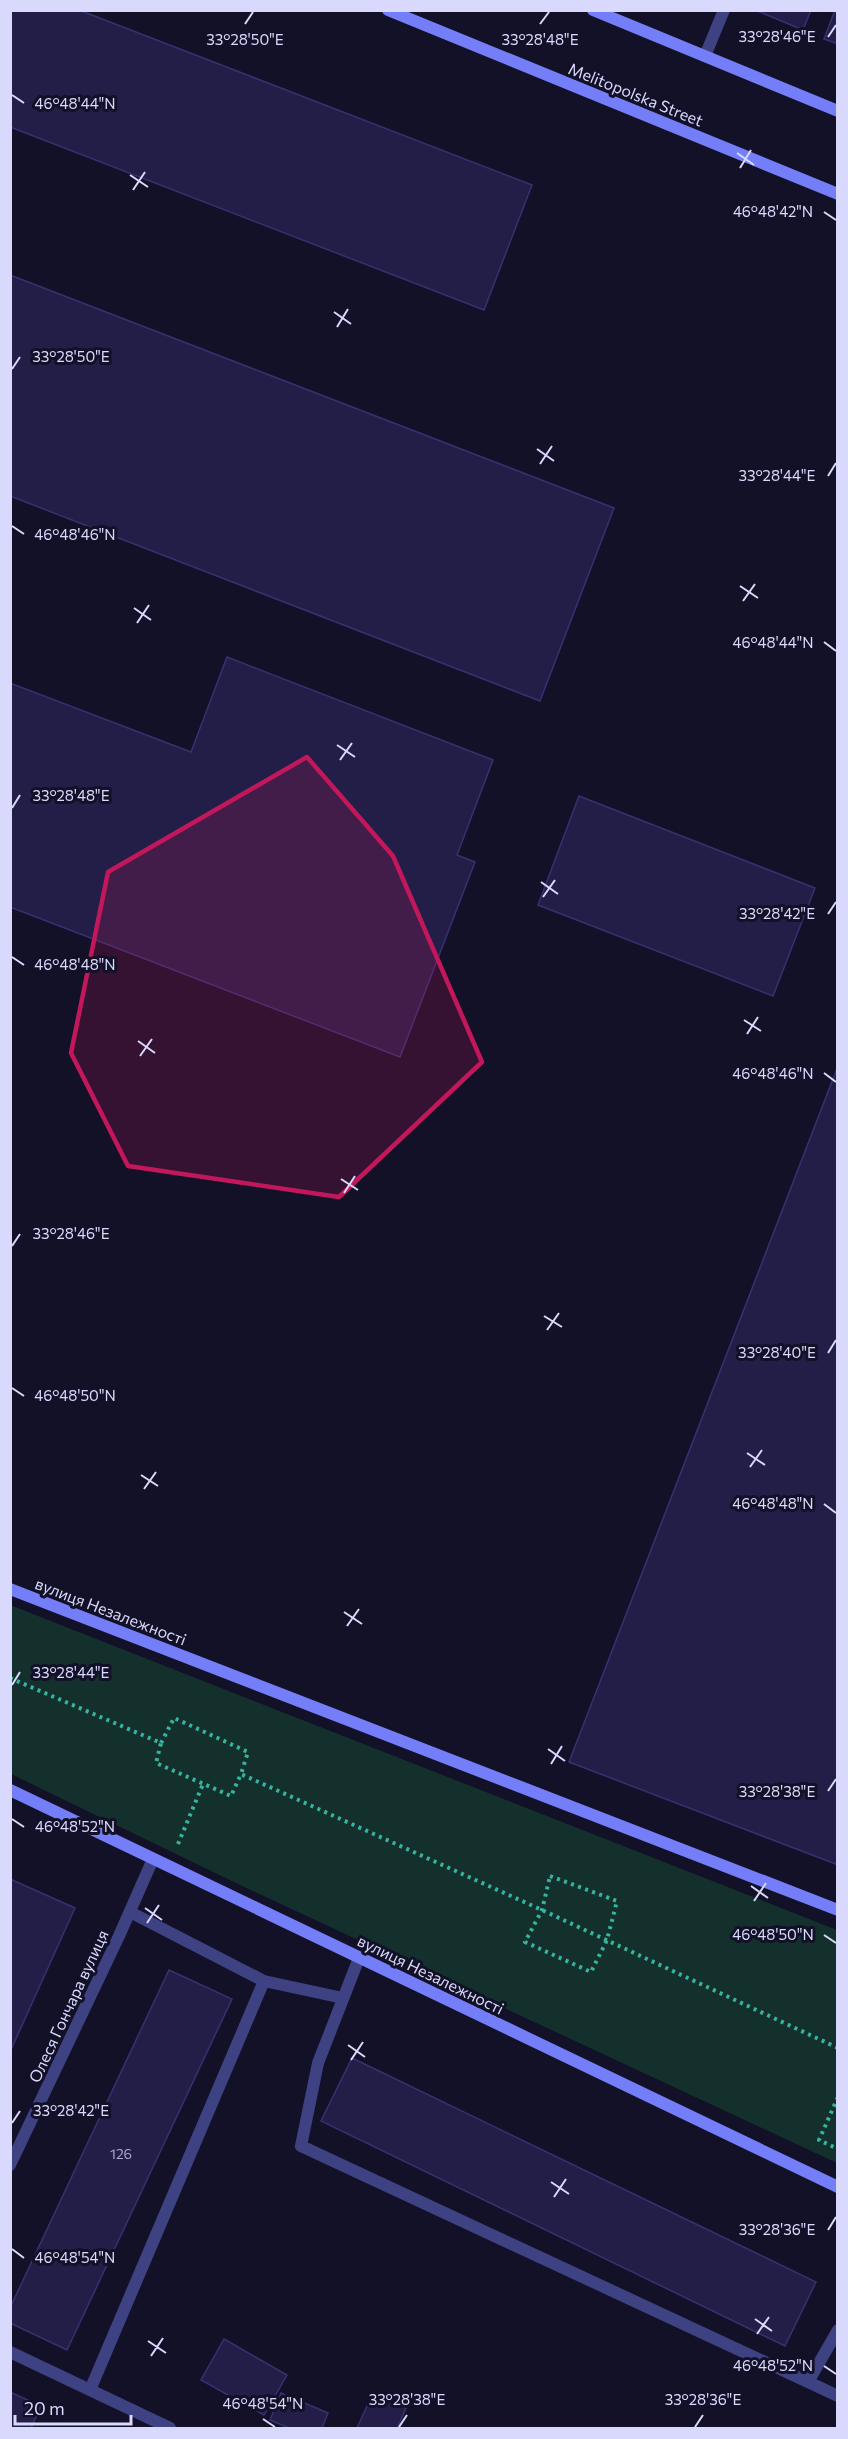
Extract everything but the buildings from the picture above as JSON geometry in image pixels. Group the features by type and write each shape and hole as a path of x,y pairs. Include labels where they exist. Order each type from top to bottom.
{"street":[{"name":"Melitopolska Street","path":"388,10 837,194"},
{"path":"593,10 837,111"},
{"path":"705,56 724,10"},
{"name":"вулиця Незалежності","path":"10,1589 837,1910"},
{"name":"вулиця Незалежності","path":"10,1790 837,2187"},
{"name":"Олеся Гончара вулиця","path":"10,2165 153,1859"},
{"path":"130,1912 264,1981 343,1998"},
{"path":"359,1958 318,2062 301,2146 837,2396"},
{"path":"90,2390 264,1981"},
{"path":"808,2382 837,2330"},
{"path":"10,2352 170,2428"}],"path":[{"path":"10,1678 161,1743"},
{"path":"174,1718 248,1752 241,1774 231,1796 156,1763 161,1743 174,1718"},
{"path":"241,1774 542,1910 837,2048"},
{"path":"169,1867 204,1784"},
{"path":"550,1876 617,1901 607,1940 591,1972 525,1942 542,1910 550,1876"},
{"path":"837,2097 819,2140 837,2149"}],"highlighted area":[{"path":"307,757 393,856 482,1062 339,1197 128,1166 71,1053 108,872"}],"green space":[{"path":"10,1605 837,1930 837,2163 238,1884 11,1774"}]}
